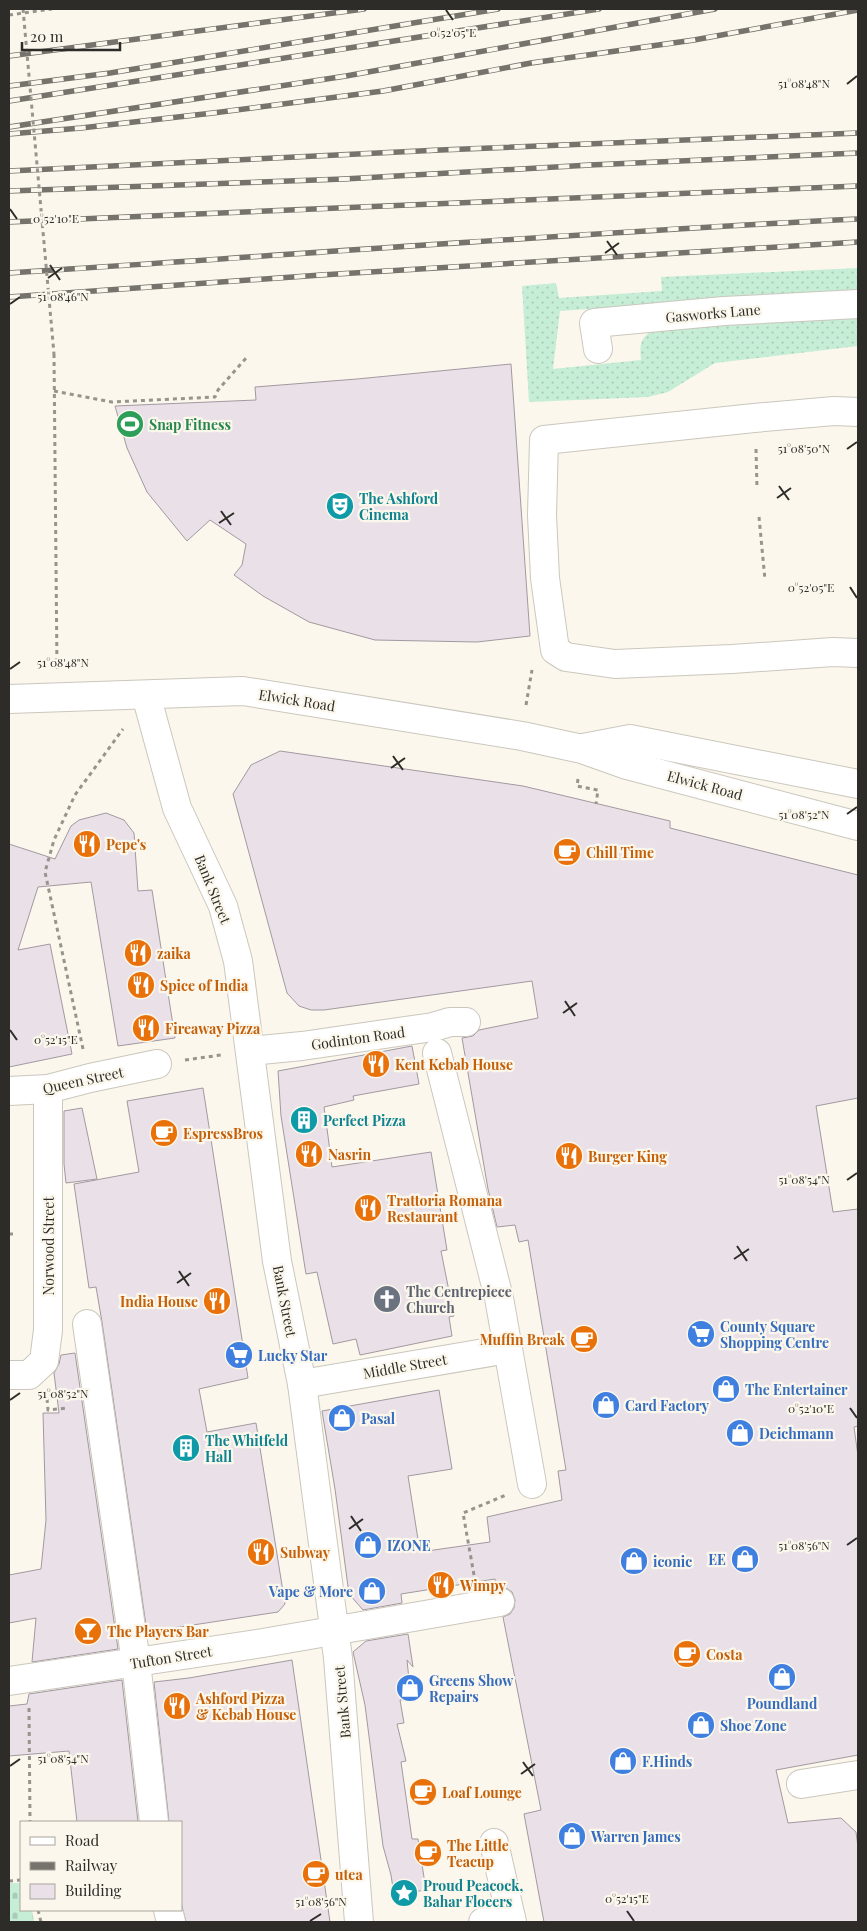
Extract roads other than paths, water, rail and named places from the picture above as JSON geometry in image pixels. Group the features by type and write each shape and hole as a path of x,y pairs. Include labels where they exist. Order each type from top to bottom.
{"street":[{"name":"Gasworks Lane","path":"598,349 594,323 724,311 858,304"},
{"path":"858,412 834,411 754,418 544,440 542,515 545,578 556,650 566,657 615,664 858,652"},
{"name":"Elwick Road","path":"9,699 243,691 522,736 582,749 627,765 858,826"},
{"name":"Bank Street","path":"146,695 177,808 223,906 238,961 277,1261 302,1384 339,1667 359,1922"},
{"name":"Elwick Road","path":"582,749 630,739 858,784"},
{"name":"Godinton Road","path":"250,1051 302,1046 433,1027 450,1022 466,1022"},
{"path":"437,1053 499,1298 532,1484"},
{"name":"Queen Street","path":"9,1091 48,1089 158,1064"},
{"name":"Norwood Street","path":"9,1375 30,1375 44,1361 48,1330 48,1089"},
{"path":"87,1324 136,1662 154,1821"},
{"name":"Middle Street","path":"302,1384 508,1349"},
{"name":"Tufton Street","path":"19,1679 136,1662 490,1604"},
{"path":"801,1784 858,1776"},
{"path":"483,1922 512,1920 494,1843"}],"railway":[{"path":"9,56 364,9"},
{"path":"9,86 110,73 498,9"},
{"path":"9,101 599,9"},
{"path":"9,127 346,76 715,9"},
{"path":"9,134 213,113 383,91 531,63 694,40 858,10"},
{"path":"9,171 440,150 858,133"},
{"path":"9,191 344,179 590,165 858,153"},
{"path":"9,222 858,186"},
{"path":"9,273 540,237 858,219"},
{"path":"9,297 321,275 858,242"}],"place":[{"name":"Snap Fitness","path":"130,424"},
{"name":"The Ashford Cinema","path":"340,506"},
{"name":"Pepe's","path":"87,844"},
{"name":"Chill Time","path":"567,852"},
{"name":"zaika","path":"138,953"},
{"name":"Spice of India","path":"141,985"},
{"name":"Fireaway Pizza","path":"146,1028"},
{"name":"Kent Kebab House","path":"376,1064"},
{"name":"Perfect Pizza","path":"304,1120"},
{"name":"EspressBros","path":"164,1133"},
{"name":"Nasrin","path":"309,1154"},
{"name":"Burger King","path":"569,1156"},
{"name":"Trattoria Romana Restaurant","path":"368,1208"},
{"name":"The Centrepiece Church","path":"387,1299"},
{"name":"India House","path":"217,1301"},
{"name":"County Square Shopping Centre","path":"701,1334"},
{"name":"Muffin Break","path":"584,1339"},
{"name":"Lucky Star","path":"239,1355"},
{"name":"The Entertainer","path":"726,1389"},
{"name":"Card Factory","path":"606,1405"},
{"name":"Pasal","path":"342,1418"},
{"name":"Deichmann","path":"740,1433"},
{"name":"The Whitfeld Hall","path":"186,1448"},
{"name":"IZONE","path":"368,1545"},
{"name":"Subway","path":"261,1552"},
{"name":"EE","path":"745,1559"},
{"name":"iconic","path":"634,1561"},
{"name":"Wimpy","path":"441,1585"},
{"name":"Vape & More","path":"372,1591"},
{"name":"The Players Bar","path":"88,1631"},
{"name":"Costa","path":"687,1654"},
{"name":"Poundland","path":"782,1677"},
{"name":"Greens Show Repairs","path":"410,1688"},
{"name":"Ashford Pizza & Kebab House","path":"177,1706"},
{"name":"Shoe Zone","path":"701,1725"},
{"name":"F.Hinds","path":"623,1761"},
{"name":"Loaf Lounge","path":"423,1792"},
{"name":"Warren James","path":"572,1836"},
{"name":"The Little Teacup","path":"428,1853"},
{"name":"utea","path":"316,1874"},
{"name":"Proud Peacock, Bahar Floeers","path":"404,1893"}]}
